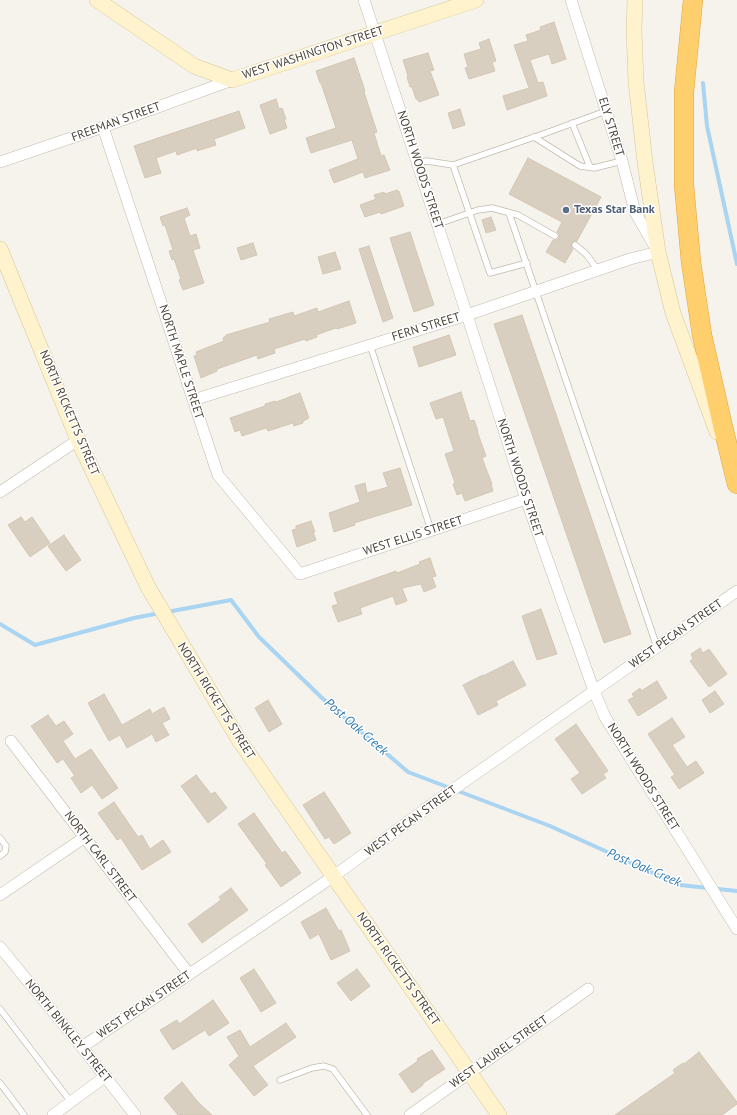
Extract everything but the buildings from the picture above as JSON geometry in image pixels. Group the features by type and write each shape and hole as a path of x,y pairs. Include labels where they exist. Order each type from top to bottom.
{"highway":[{"path":"693,0 684,92 684,185 691,262 702,334 737,486"}],"street":[{"name":"WEST WASHINGTON STREET","path":"97,0 194,66 232,80 374,32 476,0"},
{"name":"NORTH WOODS STREET","path":"364,0 438,224 526,499 594,691 605,717 737,929"},
{"name":"ELY STREET","path":"571,0 622,161 635,212 658,252"},
{"path":"635,0 634,30 636,82 645,162 658,252 673,313 737,486"},
{"name":"FREEMAN STREET","path":"0,162 103,127 232,80"},
{"name":"NORTH MAPLE STREET","path":"103,127 218,475 300,574"},
{"name":"NORTH RICKETTS STREET","path":"0,249 78,440 148,587 239,740 499,1115"},
{"name":"FERN STREET","path":"193,400 467,315 630,259 658,252"},
{"path":"0,492 78,440"},
{"name":"WEST ELLIS STREET","path":"300,574 526,499"},
{"name":"WEST PECAN STREET","path":"82,1047 334,876 430,805 468,780 737,591"},
{"name":"NORTH CARL STREET","path":"11,741 189,974"},
{"path":"0,896 84,837"},
{"name":"NORTH BINKLEY STREET","path":"0,947 106,1076 135,1115"},
{"name":"WEST LAUREL STREET","path":"410,1115 588,989"},
{"path":"53,1115 106,1076"}],"lane":[{"path":"417,162 427,161 454,165 606,111"},
{"path":"572,123 590,168"},
{"path":"534,137 580,166 594,168 622,161"},
{"path":"454,165 490,274 527,263"},
{"path":"438,224 478,210 492,208 518,215 555,236"},
{"path":"509,213 657,647"},
{"path":"575,246 586,254 598,270"},
{"path":"370,345 431,530"},
{"path":"0,838 6,846 5,852 0,856"},
{"path":"0,1009 71,1102"},
{"path":"280,1080 312,1068 324,1066 329,1067 333,1069 367,1115"},
{"path":"0,1083 24,1115"}],"waterway":[{"path":"703,83 707,126 737,264"},
{"name":"Post Oak Creek","path":"167,612 231,600 259,637 321,697 408,772 550,826 680,885 737,891"},
{"name":"Post Oak Creek","path":"0,624 35,645 134,618 160,613"}],"place":[{"name":"Texas Star Bank","path":"566,210"}]}
